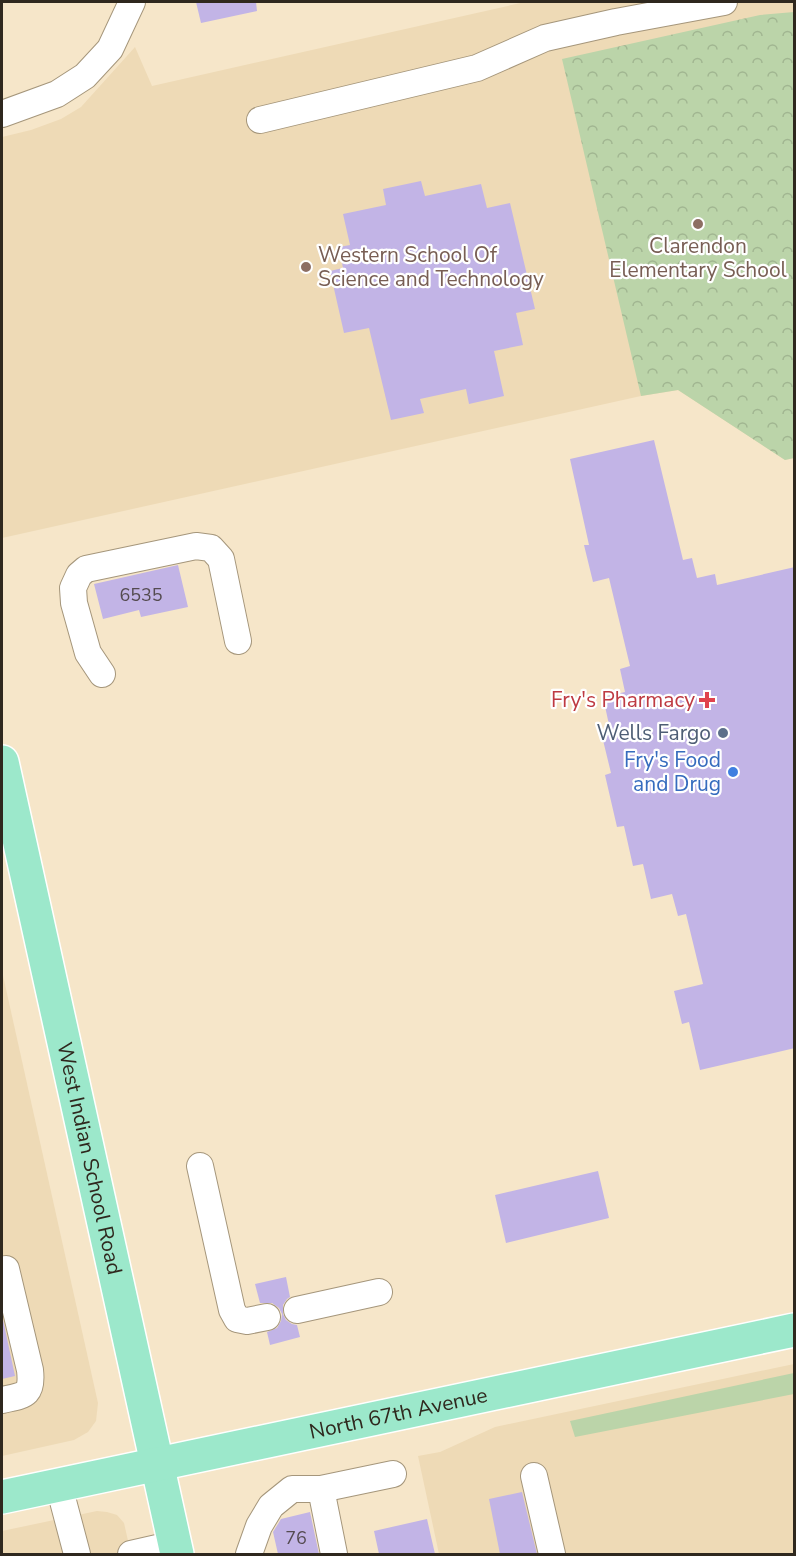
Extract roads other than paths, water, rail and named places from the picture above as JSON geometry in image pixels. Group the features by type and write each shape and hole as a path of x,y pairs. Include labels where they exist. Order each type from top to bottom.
{"main road":[{"name":"West Indian School Road","path":"2,762 176,1549"},
{"name":"North 67th Avenue","path":"2,1497 795,1330"}],"street":[{"path":"2,114 57,94 85,76 110,49 132,2"},
{"path":"260,120 477,68 545,38 724,2"},
{"path":"102,674 88,653 74,603 73,588 79,575 86,569 196,546 211,548 221,559 238,641"},
{"path":"200,1166 232,1310 237,1319 247,1321 267,1317"},
{"path":"2,1400 28,1392 32,1383 6,1269"},
{"path":"297,1310 379,1292"},
{"path":"249,1554 259,1526 271,1506 292,1489 321,1489 393,1474"},
{"path":"534,1476 552,1554"},
{"path":"59,1485 77,1554"},
{"path":"321,1489 334,1554"},
{"path":"131,1554 176,1549"}],"place":[{"name":"Clarendon Elementary School","path":"698,224"},
{"name":"Western School Of Science and Technology","path":"306,267"},
{"name":"Fry's Pharmacy","path":"707,700"},
{"name":"Wells Fargo","path":"723,733"},
{"name":"Fry's Food and Drug","path":"733,772"}]}
